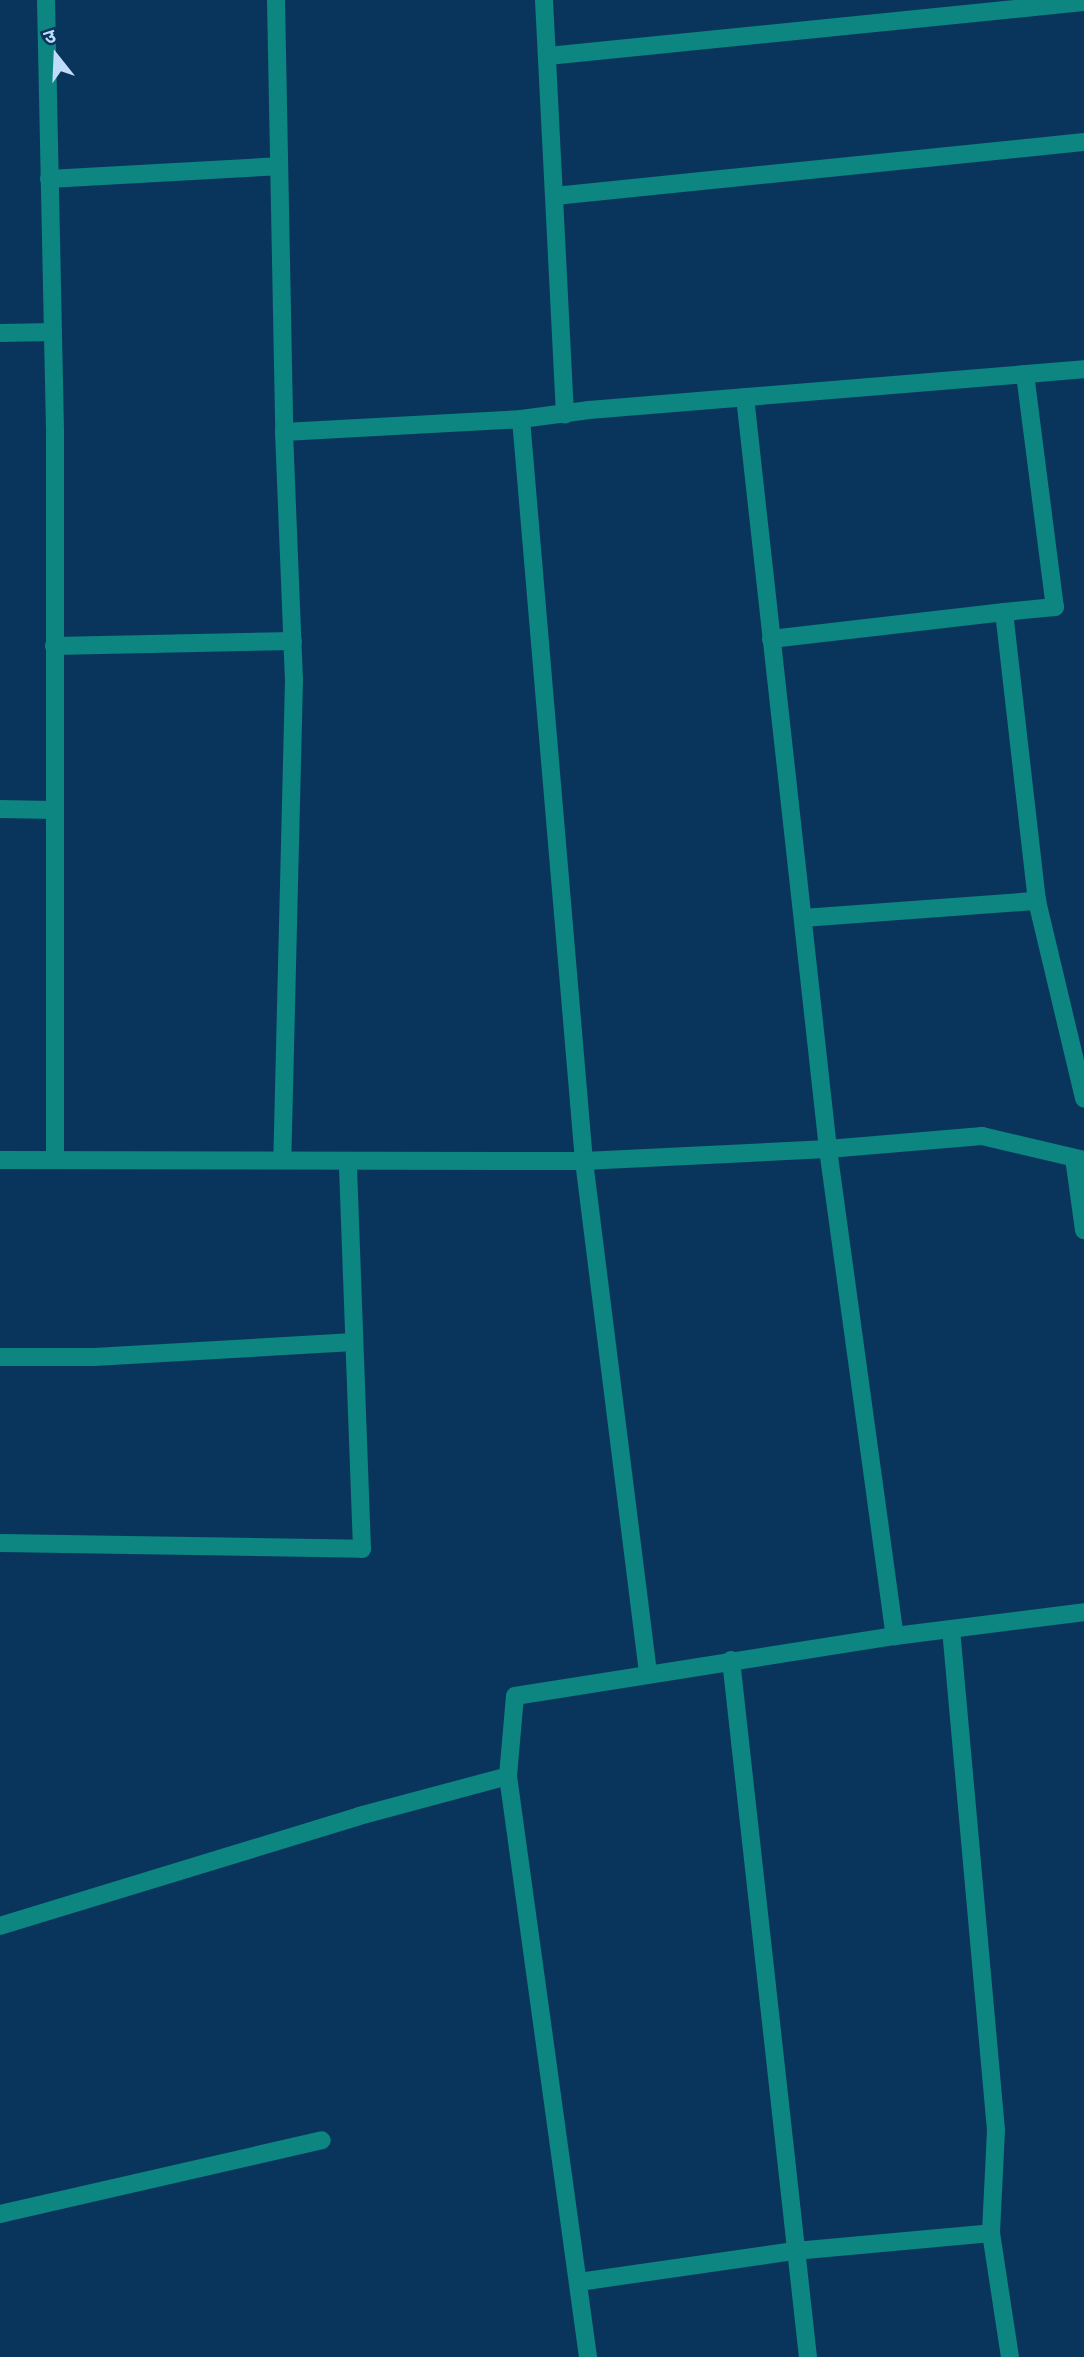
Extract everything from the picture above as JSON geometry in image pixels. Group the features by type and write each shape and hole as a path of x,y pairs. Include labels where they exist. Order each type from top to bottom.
{"street":[{"path":"46,0 53,332 55,1160"},
{"path":"276,0 284,432 294,680 282,1160"},
{"path":"544,0 565,414"},
{"path":"548,56 1084,2"},
{"path":"555,196 1084,142"},
{"path":"50,178 279,166"},
{"path":"0,333 53,332"},
{"path":"284,432 521,419 1084,369"},
{"path":"771,639 1055,607 1025,374"},
{"path":"745,397 828,1149 895,1636"},
{"path":"521,419 584,1161 648,1673"},
{"path":"1004,612 1037,901 1084,1098"},
{"path":"54,646 293,641"},
{"path":"0,809 54,810"},
{"path":"803,918 1037,901"},
{"path":"0,1160 584,1161 828,1149 982,1136 1079,1159 1084,1230"},
{"path":"0,1543 362,1549 348,1161"},
{"path":"0,1357 94,1357 354,1342"},
{"path":"587,2357 508,1776 515,1696 730,1660 1084,1612"},
{"path":"951,1629 996,2130 991,2233 1010,2357"},
{"path":"730,1660 808,2357"},
{"path":"0,1926 359,1816 508,1776"},
{"path":"0,2214 322,2140"},
{"path":"579,2283 795,2251 991,2233"}]}
